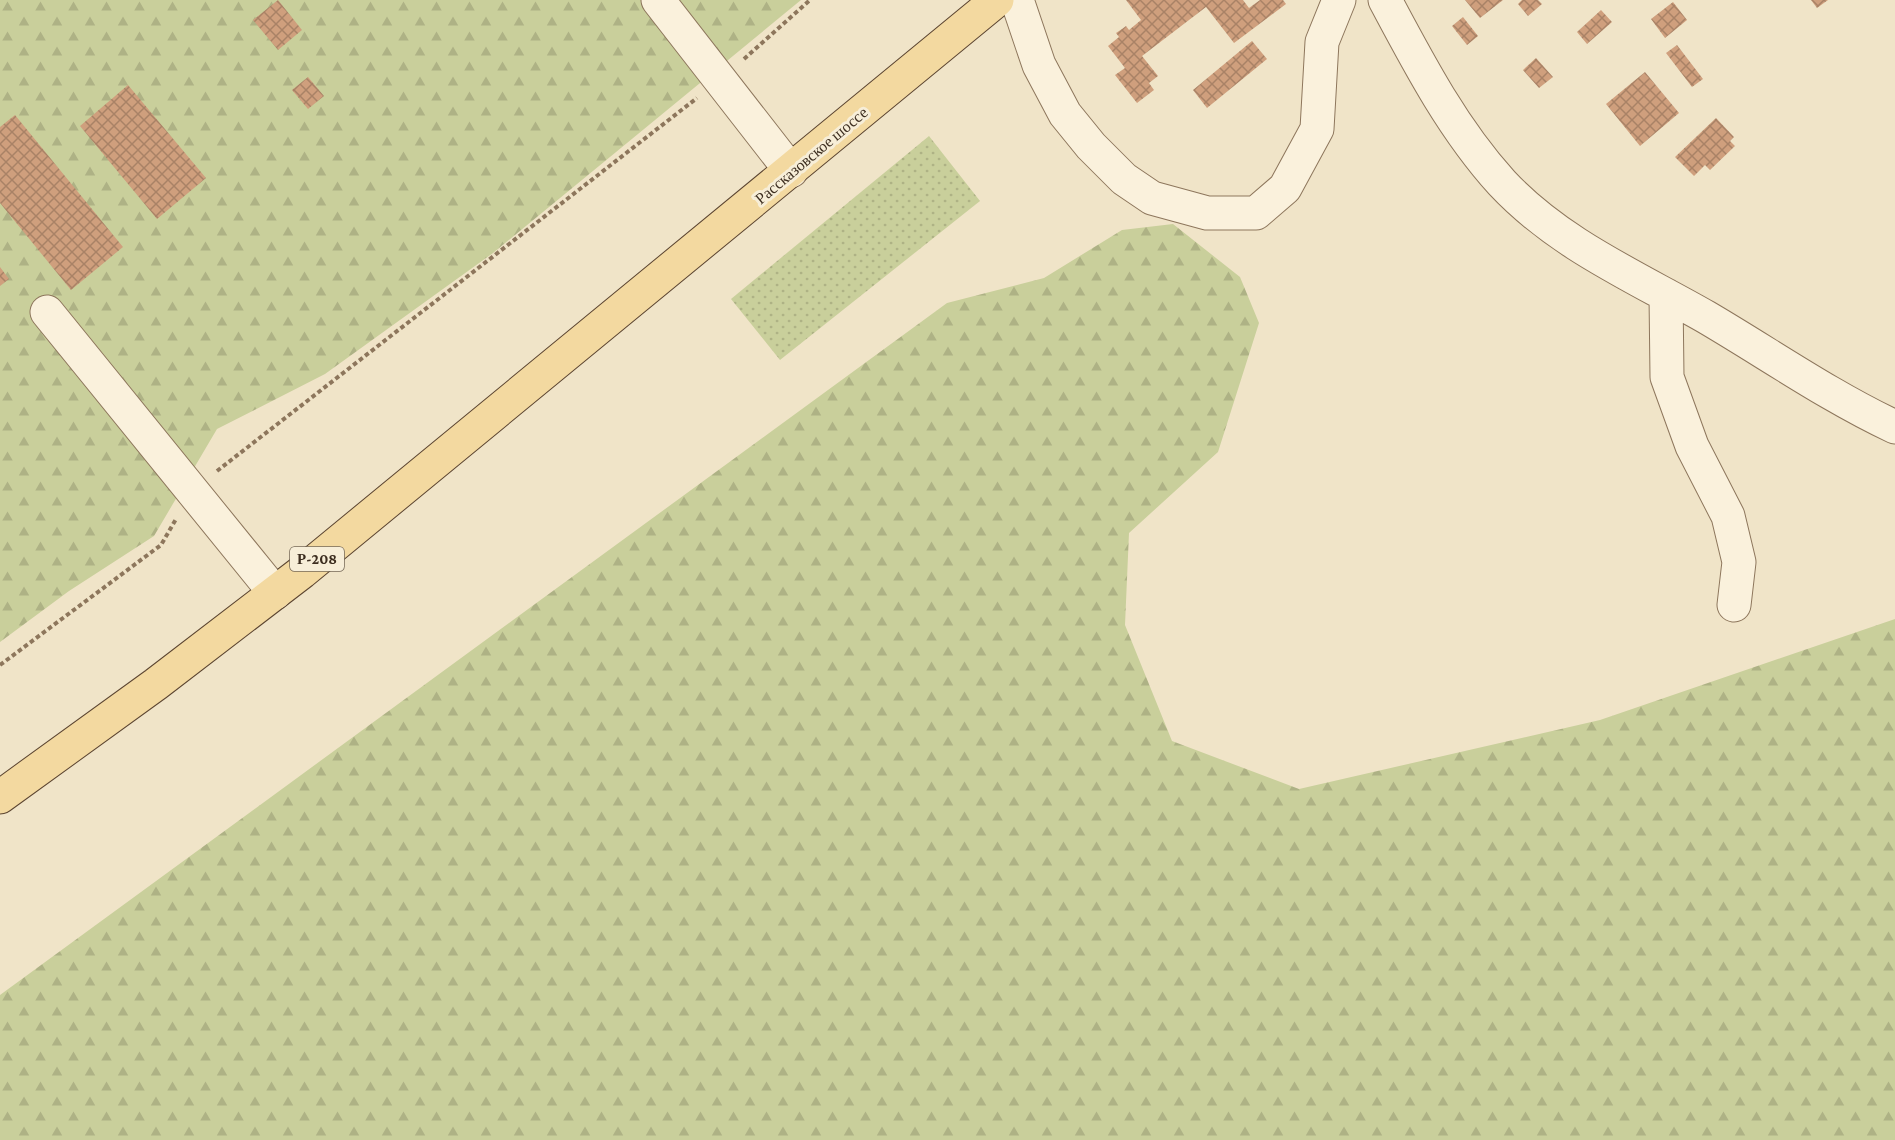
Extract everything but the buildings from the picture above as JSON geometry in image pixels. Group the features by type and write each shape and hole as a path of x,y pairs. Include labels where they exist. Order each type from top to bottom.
{"main road":[{"name":"Рассказовское шоссе","path":"275,592 624,309 998,0"},
{"name":"Р-208","path":"0,797 156,684 275,592"}],"street":[{"path":"658,0 790,171"},
{"path":"1017,0 1039,65 1065,114 1091,146 1124,179 1152,198 1207,213 1256,213 1285,188 1317,129 1322,42 1339,0"},
{"path":"1385,0 1438,98 1502,183 1567,240 1666,295 1858,409 1895,427"},
{"path":"1666,295 1667,377 1692,446 1728,516 1739,562 1734,605"},
{"path":"47,312 275,592"}],"path":[{"path":"0,665 161,545 192,490 720,80 810,0"}],"green space":[{"path":"0,0 801,0 493,253 325,374 217,429 154,536 69,591 0,642"},
{"path":"929,136 980,201 780,360 731,299"},
{"path":"1173,224 1240,277 1259,323 1218,452 1129,533 1125,625 1172,741 1299,789 1600,720 1895,619 1895,1140 0,1140 0,995 947,303 1044,278 1122,230"}]}
